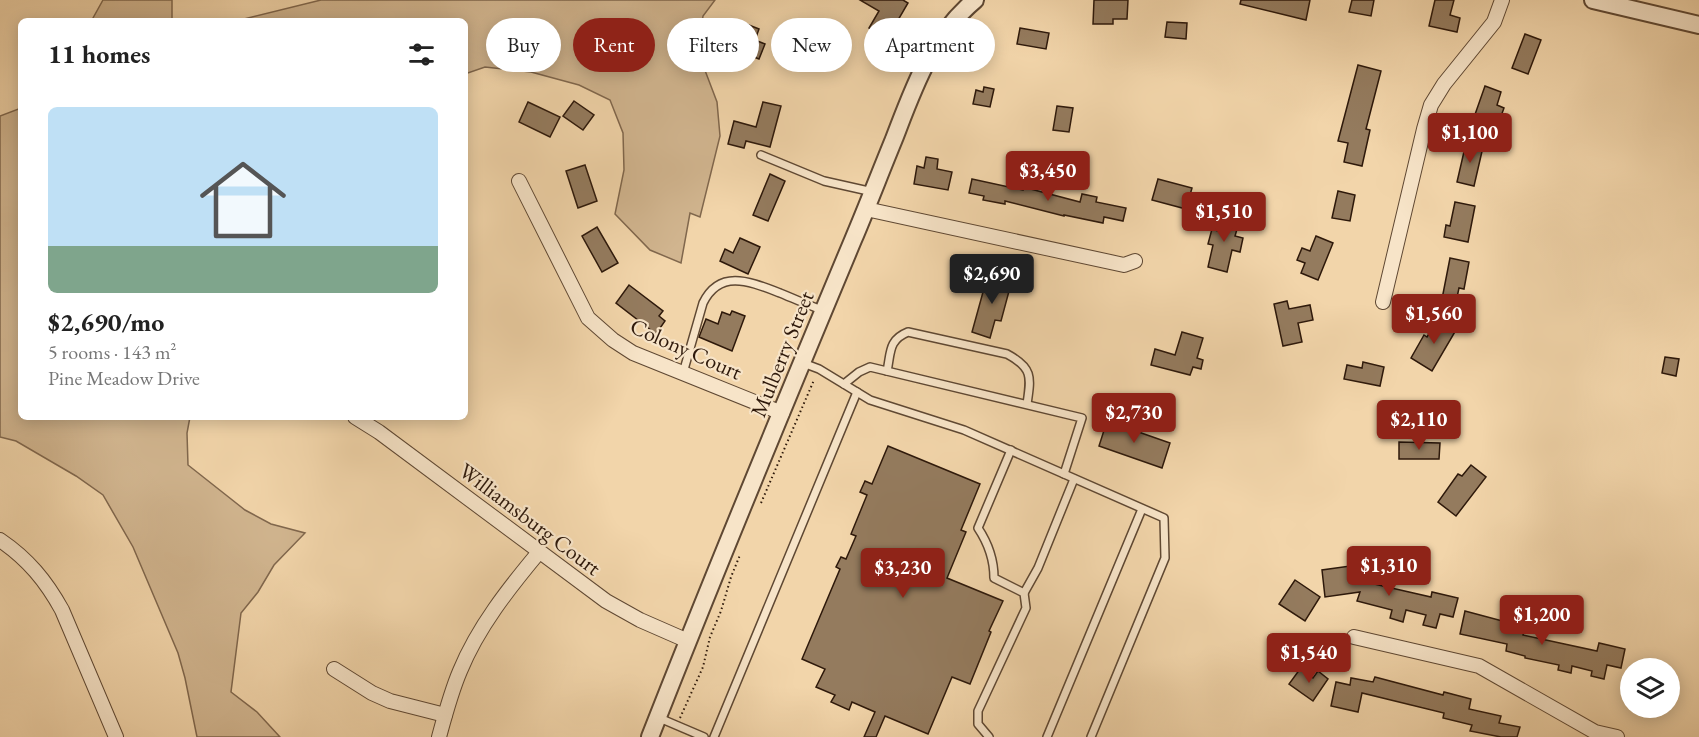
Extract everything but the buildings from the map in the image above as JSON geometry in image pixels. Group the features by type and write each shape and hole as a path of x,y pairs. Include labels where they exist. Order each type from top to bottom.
{"street":[{"name":"Mulberry Street","path":"650,737 918,78 952,21 975,0"},
{"path":"1383,302 1431,105 1444,84 1494,22 1502,0"},
{"path":"1593,0 1699,25"},
{"name":"Colony Court","path":"519,181 588,318 613,340 633,353 782,413"},
{"path":"866,209 1124,266 1135,261"},
{"name":"Williamsburg Court","path":"360,420 606,601 640,620 688,640"},
{"path":"0,540 34,570 53,594 116,737"},
{"path":"439,737 460,669 477,636 518,576 539,552"},
{"path":"1354,637 1479,666 1595,732 1617,737"},
{"path":"334,669 381,697 445,715"}],"lane":[{"path":"761,155 824,181 873,192"},
{"path":"682,373 703,303 718,284 743,280 824,311"},
{"path":"887,371 893,342 898,336 908,332 1007,354 1020,361 1028,371 1030,385 1028,404"},
{"path":"802,362 819,369 870,400 964,430 1164,518 1165,558 1091,737"},
{"path":"844,384 859,372 870,367 1082,418 1064,474"},
{"path":"714,737 857,392"},
{"path":"1011,450 978,528 988,543 994,578 1024,593"},
{"path":"988,737 978,724 978,711 1026,608 1024,593 1038,568 1074,479"},
{"path":"1047,737 1142,509"},
{"path":"657,717 704,737"}],"path":[{"path":"758,511 814,380"},
{"path":"676,725 703,667 710,637 722,611 731,577 740,555"}],"shaded area":[{"path":"103,0 172,0 172,18 93,18"},
{"path":"321,0 715,0 703,18 667,18 667,72 706,72 717,102 720,136 700,217 690,213 681,263 650,250 615,214 624,170 623,133 610,100 579,85 531,72 561,72 561,18 486,18 486,67 468,73 468,18 248,18"},
{"path":"18,109 18,420 189,420 187,433 188,465 245,510 271,524 305,533 274,565 258,592 241,613 231,692 257,712 280,737 197,737 178,653 133,547 103,495 76,476 16,441 0,437 0,116"}]}
